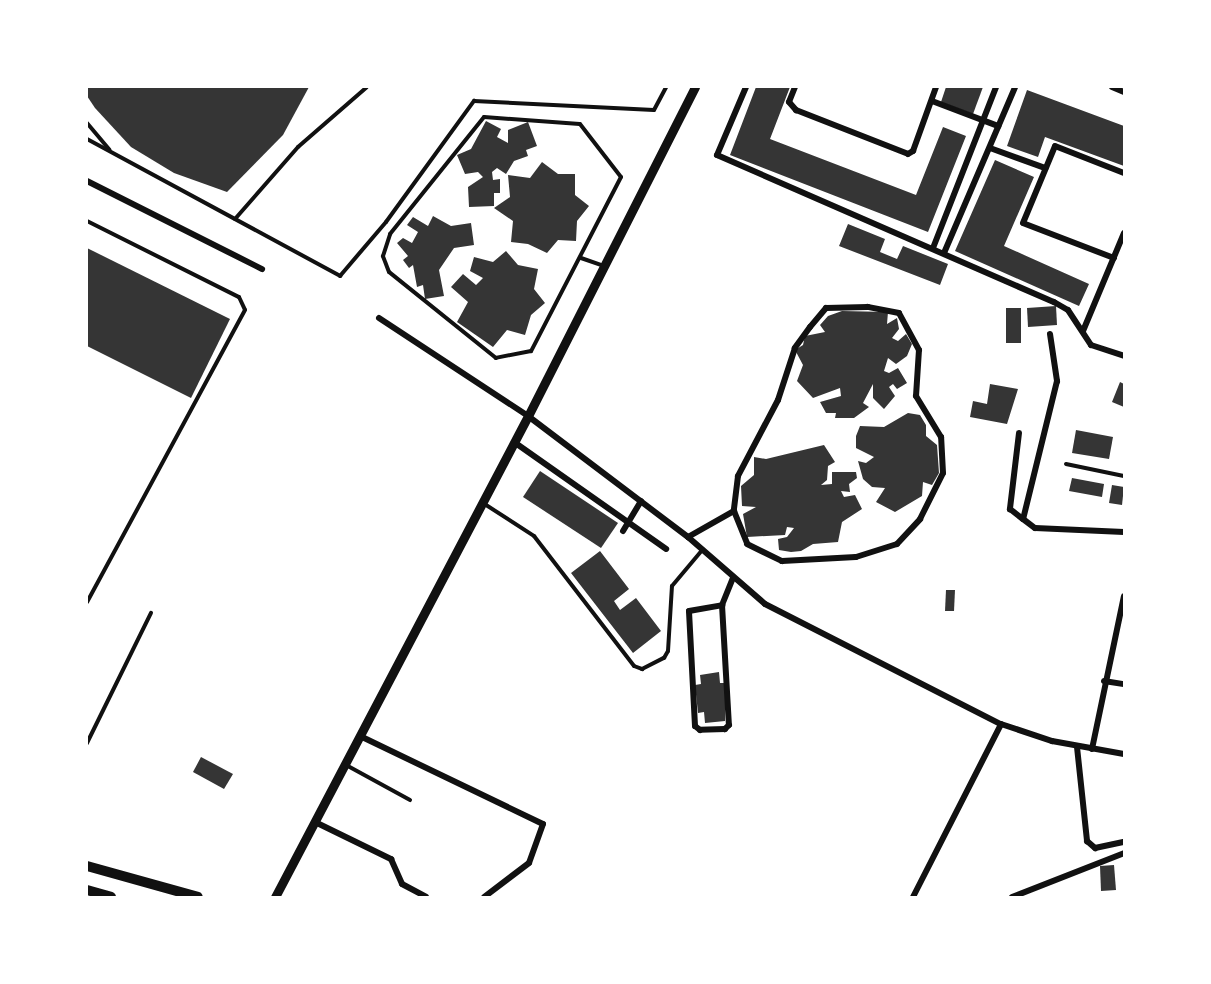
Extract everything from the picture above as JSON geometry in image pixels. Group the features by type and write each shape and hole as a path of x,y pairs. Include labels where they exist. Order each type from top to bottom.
{"main road":[{"path":"87,866 198,897"},
{"path":"94,893 111,897"}],"street":[{"path":"275,897 528,416 695,87"},
{"path":"746,87 717,155 1054,302 1068,310 1091,345 1124,356"},
{"path":"795,87 789,102 796,110 908,154 936,87"},
{"path":"933,248 996,87"},
{"path":"944,253 1015,87"},
{"path":"1112,87 1124,92"},
{"path":"932,101 982,122 998,126"},
{"path":"1114,258 1023,223 1055,146 1124,173"},
{"path":"990,148 1045,168"},
{"path":"89,182 262,269"},
{"path":"1083,330 1124,233"},
{"path":"868,307 899,313 919,350 916,396 940,437 943,472 920,519 897,544 856,557 782,561 747,543 734,511 738,476 778,400 795,348 826,308 868,307"},
{"path":"379,318 528,416 688,537 765,604 1001,724 1077,747 1124,754"},
{"path":"1023,519 1057,381 1050,334"},
{"path":"1019,433 1010,509 1035,528 1124,532"},
{"path":"514,442 666,549"},
{"path":"623,531 640,501"},
{"path":"688,537 734,511"},
{"path":"722,604 689,611 695,726 700,730 729,725 722,604 733,578"},
{"path":"1092,749 1104,681 1124,596"},
{"path":"1104,681 1124,684"},
{"path":"913,897 1001,724"},
{"path":"360,736 543,824 529,863 484,897"},
{"path":"1077,747 1087,841 1095,848 1124,842"},
{"path":"315,822 391,859 402,884 426,897"},
{"path":"1012,897 1124,853"}],"lane":[{"path":"235,219 298,147 368,87"},
{"path":"87,139 340,276 387,222 474,101 654,110 666,87"},
{"path":"483,117 580,124 621,177 581,258 531,351 496,358 389,272 384,256 390,234 483,117"},
{"path":"87,123 114,153"},
{"path":"87,190 89,182"},
{"path":"87,221 239,297 245,310 244,318 87,602"},
{"path":"581,258 604,266"},
{"path":"1066,464 1124,476"},
{"path":"482,503 534,536 634,666 642,669 664,658 668,651 672,586 703,549"},
{"path":"87,744 151,613"},
{"path":"345,765 410,800"}],"building":[{"path":"87,87 309,87 283,135 227,192 174,173 131,147 95,108 87,96"},
{"path":"756,87 790,87 770,139 916,195 943,127 966,136 928,232 730,155"},
{"path":"946,87 983,87 973,114 941,102"},
{"path":"1027,90 1124,126 1124,166 1045,137 1038,157 1007,146"},
{"path":"486,121 501,129 497,137 508,143 508,130 528,122 537,146 526,150 528,156 514,161 506,174 497,168 492,172 493,180 500,179 500,193 494,193 494,206 469,207 468,187 483,177 478,172 465,174 457,155 471,149"},
{"path":"995,160 1034,177 1004,246 1089,284 1079,306 955,251"},
{"path":"542,162 558,174 575,174 575,195 589,206 577,221 576,241 558,240 547,253 528,244 511,242 513,221 494,208 510,197 508,175 530,178"},
{"path":"433,216 451,226 471,223 474,245 454,248 439,270 444,296 425,299 423,285 417,287 413,265 409,268 403,260 408,256 397,243 403,238 412,243 418,232 407,225 413,217 428,226"},
{"path":"848,224 885,239 880,252 897,259 903,246 948,264 940,285 839,246"},
{"path":"87,248 230,319 191,398 87,346"},
{"path":"506,251 518,265 538,269 534,289 545,303 531,315 525,335 507,330 493,347 457,322 468,302 451,287 463,274 476,285 483,278 470,271 474,257 493,262"},
{"path":"1056,306 1057,325 1028,327 1027,308"},
{"path":"1006,308 1021,308 1021,343 1006,343"},
{"path":"842,311 888,312 887,324 897,318 899,329 892,338 898,341 906,334 912,344 907,356 896,364 888,358 884,371 889,373 898,368 907,383 897,389 893,384 889,387 895,396 884,409 873,398 873,384 863,403 869,407 854,418 835,418 836,413 826,413 820,402 841,396 840,388 813,398 797,381 803,365 795,350 803,345 805,336 825,332 820,325 828,316"},
{"path":"1120,382 1124,384 1124,407 1112,402"},
{"path":"990,384 1018,389 1007,424 970,417 973,401 987,404"},
{"path":"908,413 920,415 926,425 926,436 937,445 939,473 932,485 923,482 922,496 895,512 876,502 885,488 872,487 863,479 858,461 866,463 874,457 856,448 856,436 860,426 884,427"},
{"path":"1076,430 1113,437 1109,459 1072,453"},
{"path":"824,445 835,462 828,466 827,480 821,485 832,484 832,472 856,472 857,478 849,484 850,492 841,491 844,497 855,495 862,509 842,522 838,542 813,544 801,551 791,552 779,550 778,539 787,537 794,528 787,527 785,535 747,537 743,514 756,507 742,506 741,486 754,475 754,457 766,459"},
{"path":"540,471 618,523 601,548 523,497"},
{"path":"1072,478 1104,484 1102,497 1069,491"},
{"path":"1112,485 1124,487 1122,505 1109,503"},
{"path":"600,551 629,589 614,601 620,610 636,598 661,631 633,653 571,573"},
{"path":"946,590 955,590 954,611 945,611"},
{"path":"719,672 720,683 725,683 725,721 705,723 704,712 698,713 695,685 701,684 700,675"},
{"path":"201,757 233,774 224,789 193,772"},
{"path":"1114,865 1116,890 1101,891 1100,866"}]}
